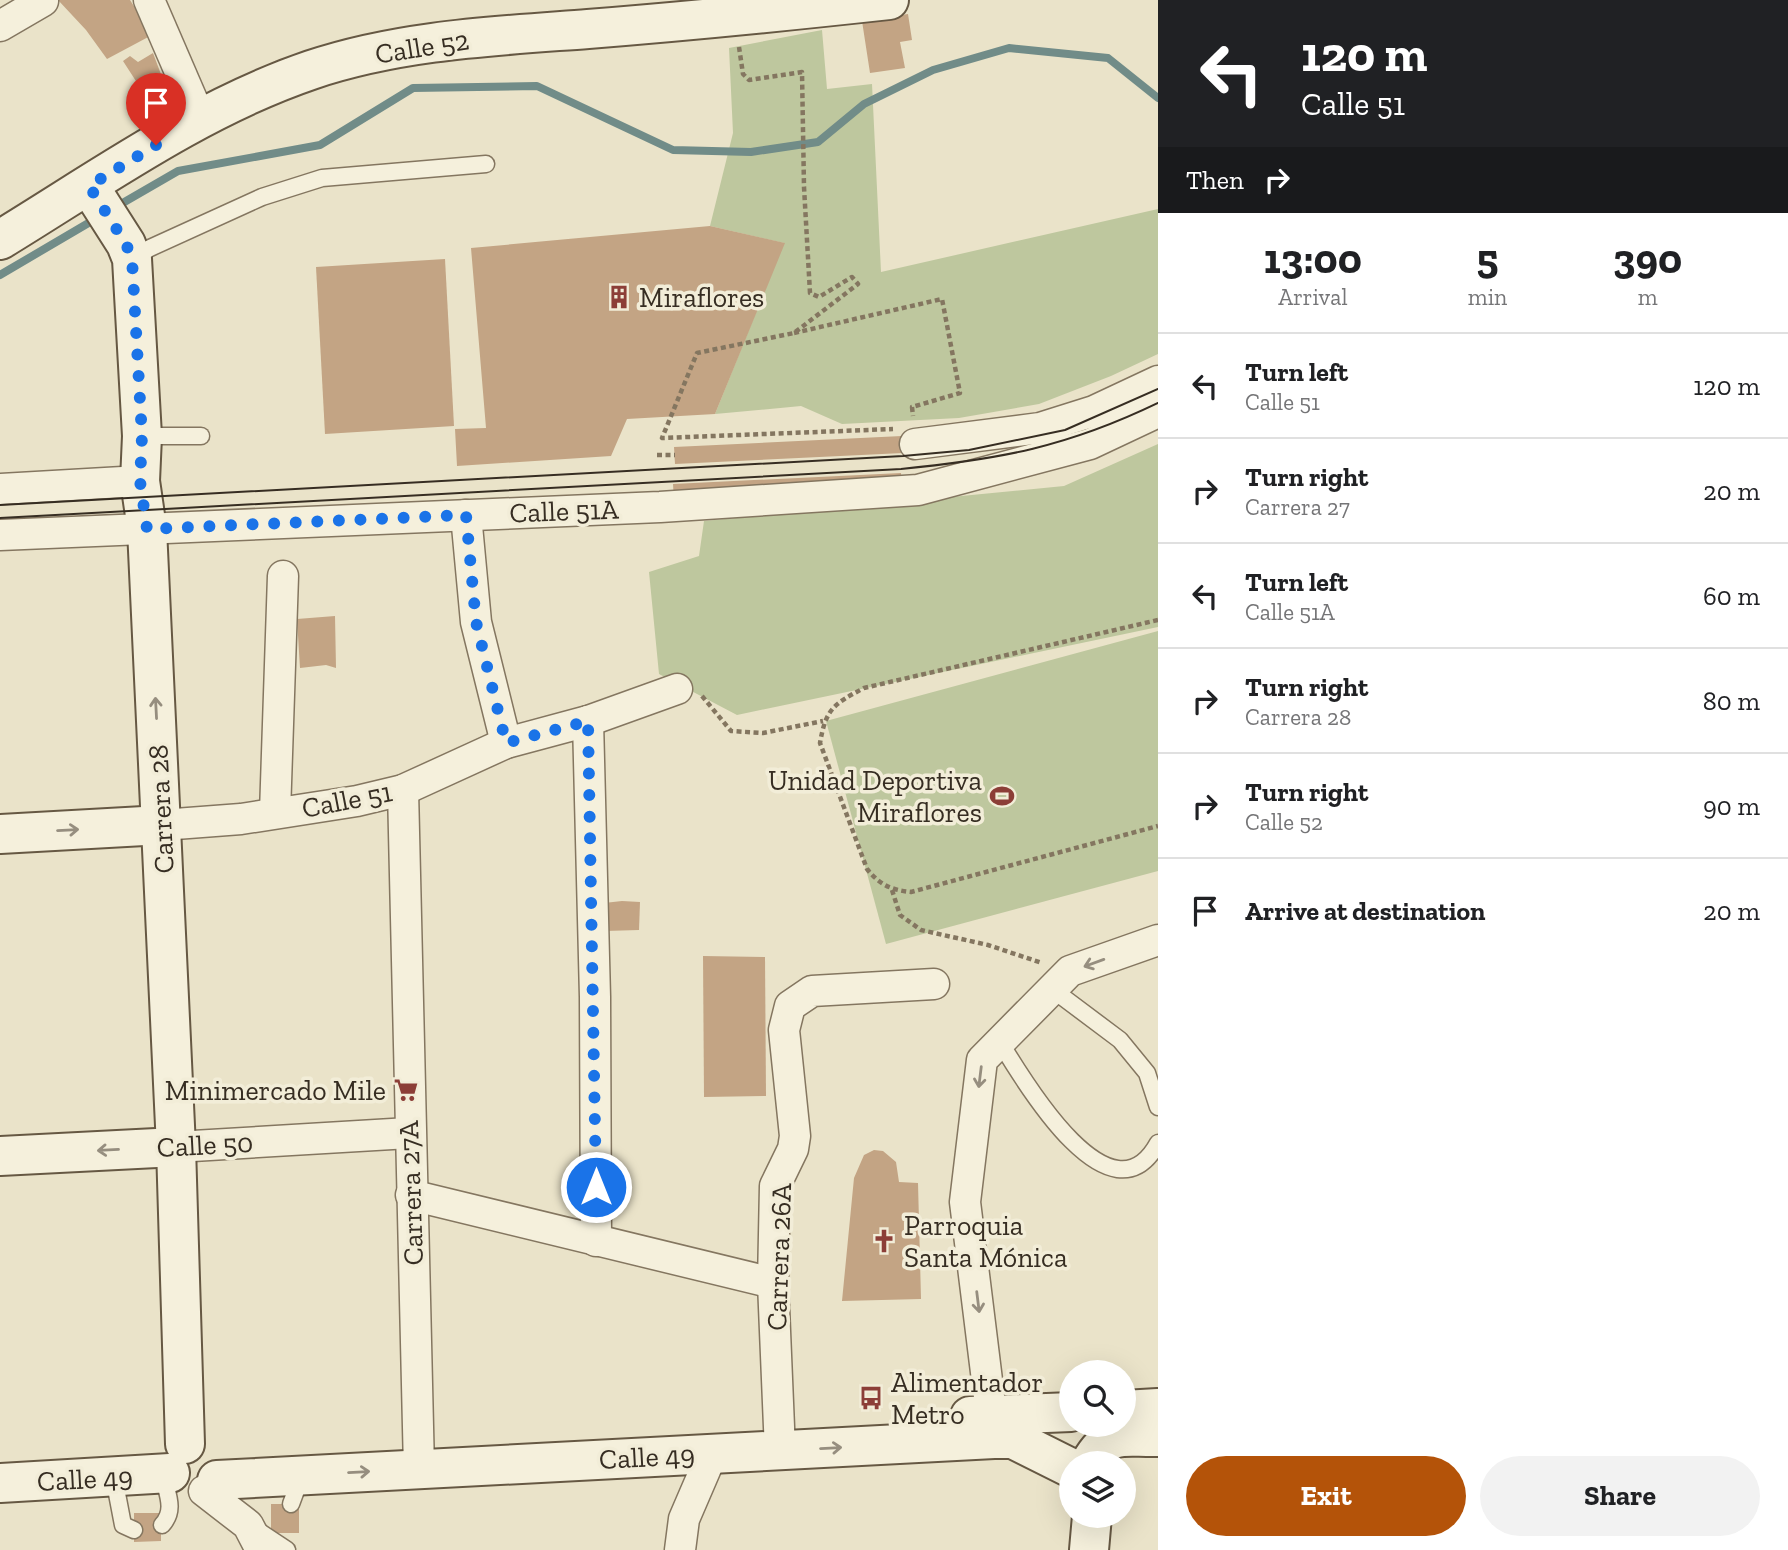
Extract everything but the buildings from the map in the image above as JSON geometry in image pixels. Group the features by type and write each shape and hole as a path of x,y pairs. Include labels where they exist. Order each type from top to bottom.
{"main road":[{"name":"Calle 52","path":"0,240 108,218 200,118 312,69 384,50 445,40 734,17 783,6 889,0"},
{"name":"Carrera 28","path":"108,218 142,436 140,481 147,529 193,1470"},
{"name":"Calle 51","path":"0,835 162,825"},
{"name":"Calle 50","path":"0,1156 176,1147"},
{"path":"1136,1409 1158,1408"},
{"name":"Calle 49","path":"0,1483 114,1478 193,1470 419,1456 993,1427 1059,1414"},
{"name":"Calle 49","path":"993,1427 1059,1462"},
{"path":"1097,1451 1102,1443 1113,1438 1158,1437"},
{"name":"Calle 49","path":"193,1470 296,1489 419,1456 712,1454 780,1439"},
{"path":"1089,1550 1091,1528"}],"street":[{"path":"149,0 200,118"},
{"path":"0,26 43,1"},
{"path":"910,434 1040,428 1094,411 1158,381"},
{"name":"Calle 51A","path":"0,535 660,507 918,490 1090,444 1158,412"},
{"path":"0,489 140,481"},
{"path":"466,515 476,622 506,743"},
{"path":"275,813 283,576"},
{"name":"Calle 51","path":"162,825 275,813 357,801 403,790 506,743 588,721 677,689"},
{"path":"588,721 595,997 596,1241"},
{"name":"Carrera 27A","path":"403,790 409,1133 419,1456"},
{"path":"993,1427 965,1202 982,1060 1061,980 1158,940"},
{"name":"Carrera 26A","path":"780,1439 774,1283 775,1186 793,1149 795,1136 784,1030 790,1006 811,991 934,984"},
{"name":"Calle 50","path":"176,1147 409,1133"},
{"path":"411,1195 774,1283"},
{"path":"680,1550 684,1519 712,1454"},
{"path":"193,1470 255,1537"}],"lane":[{"path":"108,218 150,248 262,197 322,178 486,164"},
{"path":"142,436 201,436"},
{"path":"1061,980 1120,1040 1147,1073 1158,1107"},
{"path":"1000,1042 1025,1084 1082,1153 1106,1166 1124,1170 1151,1157 1157,1147"},
{"path":"162,1525 170,1516 170,1504 193,1470"},
{"path":"114,1478 123,1525 134,1530"},
{"path":"255,1537 289,1550 290,1533"}],"path":[{"path":"734,17 745,78 754,80 802,72 804,187 810,293 818,297 852,277 858,284 794,333"},
{"path":"942,299 960,393 912,407 910,434 662,439 697,353 794,333 942,299"},
{"path":"657,455 674,455"},
{"path":"1158,620 864,688 833,705 824,721 820,743 867,869 878,882 892,890 911,892 1158,826"},
{"path":"677,689 697,691 731,731 763,733 824,721"},
{"path":"892,890 900,915 920,930 988,945 1061,980"}],"green space":[{"path":"822,30 827,89 872,84 881,272 1158,209 1158,354 1039,404 959,418 842,424 801,406 715,414 784,243 710,226 733,133 729,48"},
{"path":"1158,444 1158,627 737,715 659,674 649,572 699,556 704,521 1064,486"},
{"name":"Unidad Deportiva Miraflores","path":"1158,631 1158,871 886,944 826,721"}],"waterway":[{"path":"114,208 178,171 320,145 413,88 537,86 673,150 751,152 818,142 864,104 933,70 1009,48 1108,58 1158,98"},
{"path":"0,275 97,218"}],"tram line":[{"path":"0,505 903,456 969,450 1065,430 1158,389"},
{"path":"0,518 901,469 971,461 1033,449 1094,430 1158,403"}],"place":[{"name":"Miraflores","path":"619,297"},
{"name":"Unidad Deportiva Miraflores","path":"1002,796"},
{"name":"Minimercado Mile","path":"406,1090"},
{"name":"Parroquia Santa Mónica","path":"884,1241"},
{"name":"Alimentador Metro","path":"871,1398"}],"route":[{"path":"156,145 89,186 126,244 132,259 142,436 140,481 145,498 147,529 466,515 476,622 506,743 588,721 595,997 596,1187"}]}
